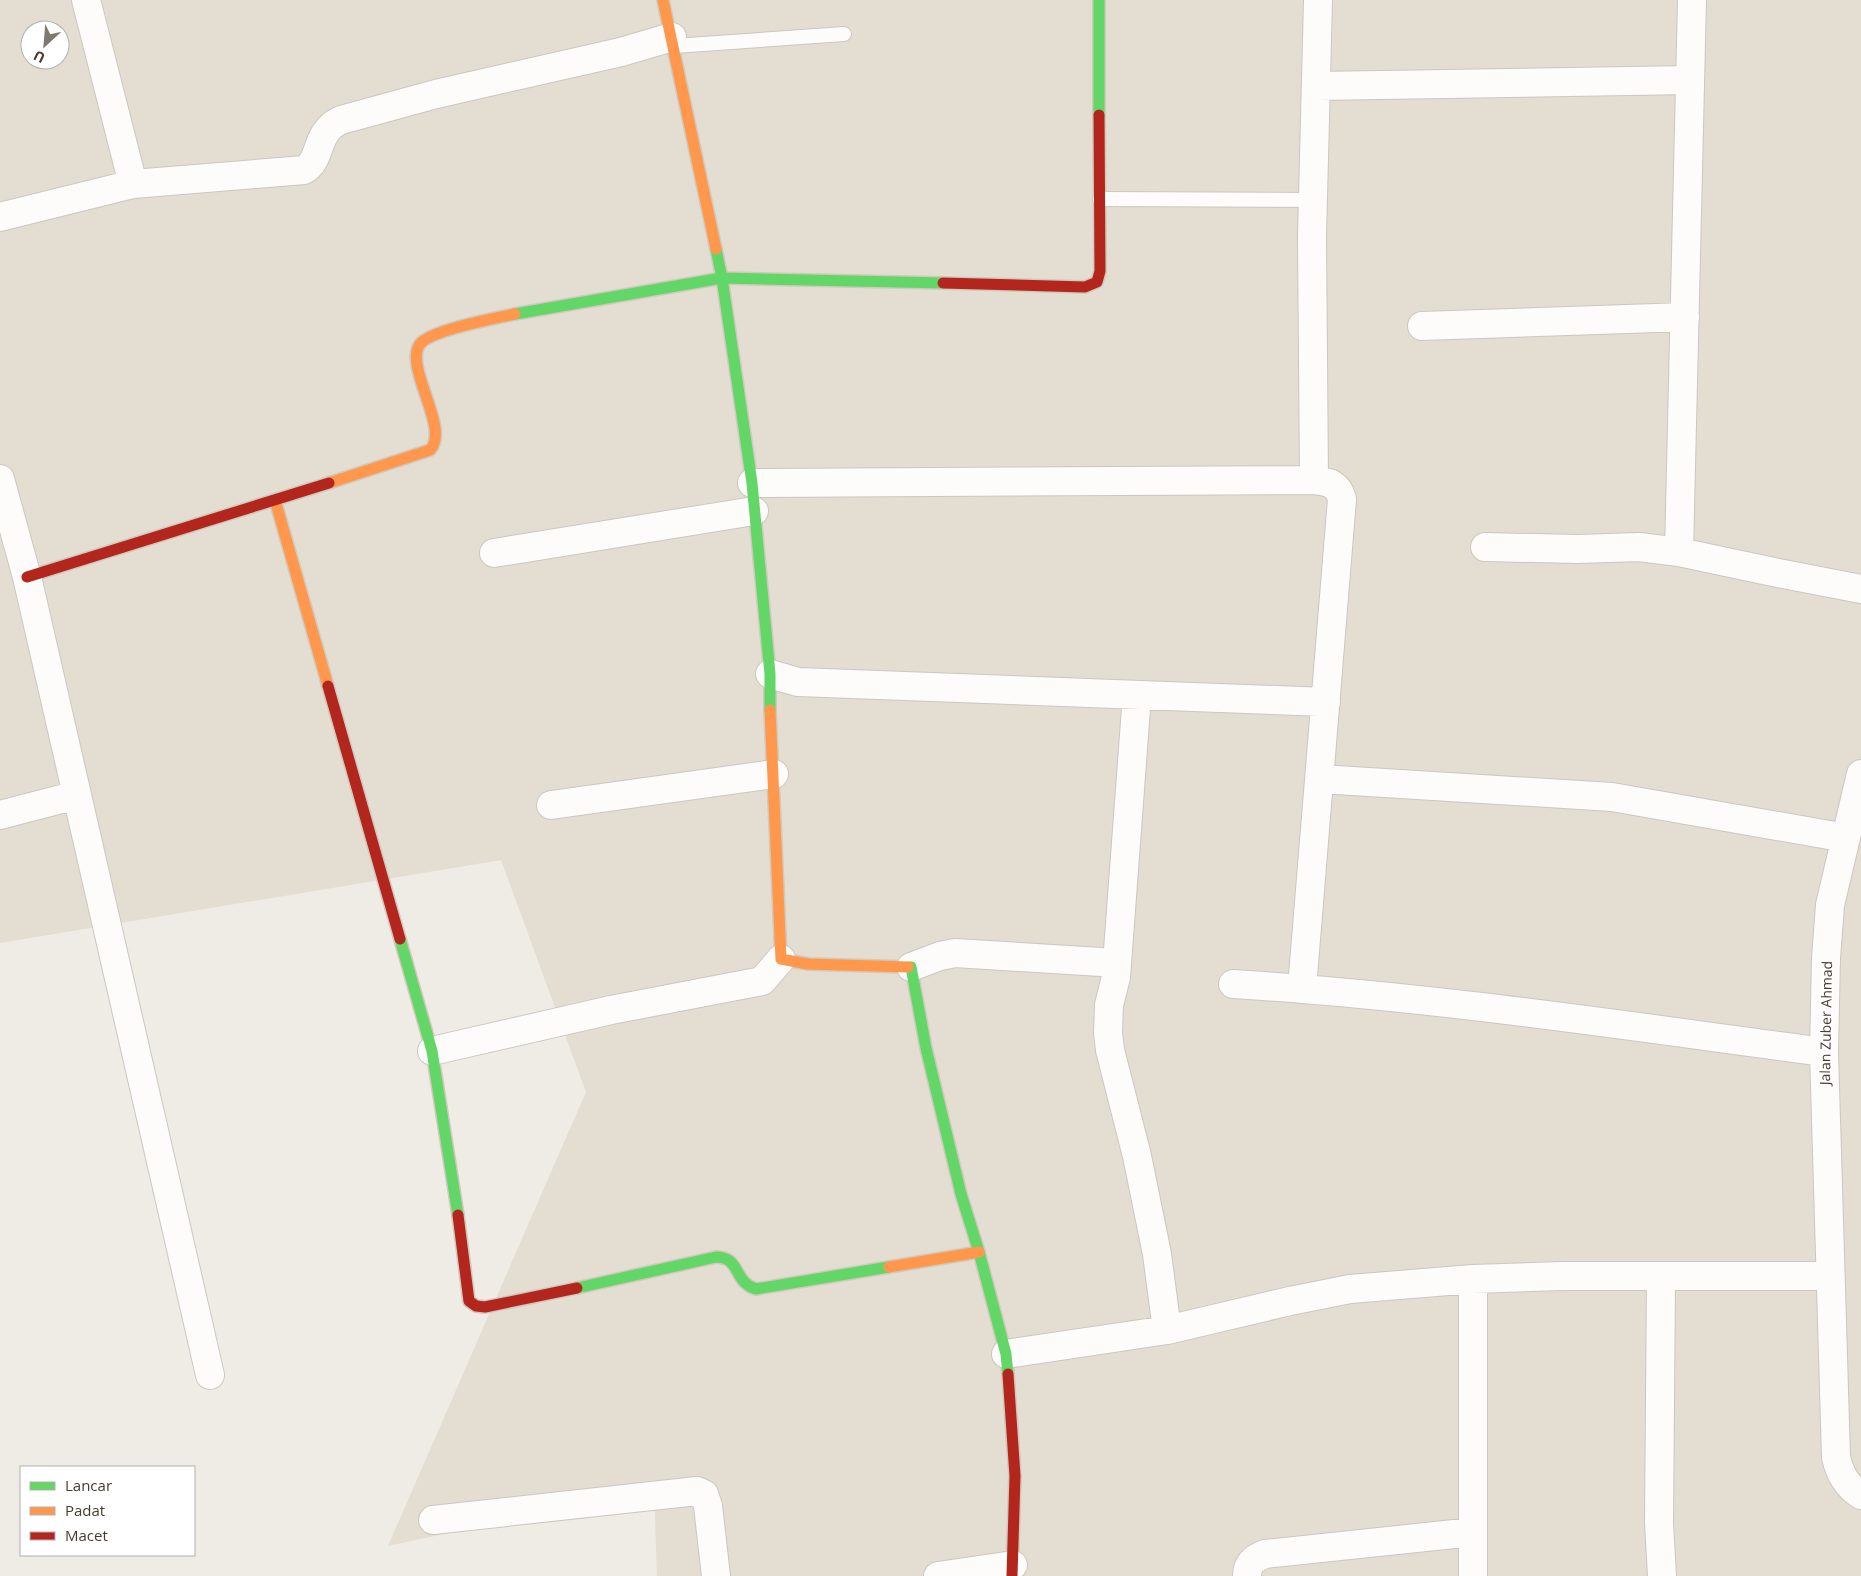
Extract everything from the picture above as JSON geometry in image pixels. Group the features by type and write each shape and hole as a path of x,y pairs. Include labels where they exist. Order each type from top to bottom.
{"street":[{"path":"86,0 132,184"},
{"path":"432,1051 611,1010 762,981 781,959 774,774 769,719 770,674 752,483 722,278 663,0"},
{"path":"27,576 430,450 434,446 436,432 416,358 420,344 433,335 521,313 722,278 1085,287 1097,282 1100,271 1099,0"},
{"path":"1314,480 1313,200 1318,0"},
{"path":"1679,552 1692,0"},
{"path":"0,216 132,184 304,170 310,166 314,159 327,129 332,124 341,120 436,94 673,42"},
{"path":"1316,86 1690,80"},
{"path":"1422,326 1685,317"},
{"path":"0,479 10,550 27,576 210,1375"},
{"path":"752,483 1314,480 1332,483 1340,492 1342,499 1302,988"},
{"path":"275,500 432,1051 455,1195 469,1301 476,1306 485,1307 530,1299 716,1257 729,1259 745,1284 756,1290 979,1252"},
{"path":"494,553 754,511"},
{"path":"1485,547 1639,548 1679,552 1778,574 1861,588"},
{"path":"770,674 798,682 1326,702"},
{"path":"1137,695 1116,977 1109,1005 1108,1033 1110,1050 1137,1156 1157,1254 1167,1330"},
{"path":"551,805 774,774"},
{"name":"Jalan Zuber Ahmad","path":"1861,774 1830,905 1826,958 1824,1052 1829,1276 1836,1457 1838,1467 1844,1478 1861,1495"},
{"path":"1320,779 1612,797 1846,838"},
{"path":"0,815 77,795"},
{"path":"781,959 808,964 911,967 940,956 955,953 1117,963"},
{"path":"911,967 926,1048 957,1176 1006,1354 1015,1476 1013,1570 938,1576"},
{"path":"1233,984 1302,988 1484,1006 1824,1052"},
{"path":"1006,1354 1167,1330 1350,1289 1473,1279 1563,1276 1829,1276"},
{"path":"1661,1277 1659,1523 1662,1576"},
{"path":"1473,1279 1473,1576"},
{"path":"433,1520 697,1490 704,1494 708,1506 716,1576"},
{"path":"1247,1576 1253,1560 1265,1554 1473,1532"}],"lane":[{"path":"673,42 844,34"},
{"path":"1100,198 1313,200"}],"shaded area":[{"path":"0,0 1861,0 1861,1576 657,1576 654,1489 388,1546 586,1092 501,860 0,943"}],"traffic: fast":[{"path":"1099,0 1099,115"},
{"path":"716,249 722,278 752,483 770,674 770,710"},
{"path":"515,314 722,278 943,283"},
{"path":"400,939 432,1051 458,1215"},
{"path":"908,967 911,967 926,1048 961,1194 979,1252 1006,1354 1008,1374"},
{"path":"577,1288 716,1257 730,1261 744,1281 756,1289 889,1267"}],"traffic: slow":[{"path":"663,0 716,249"},
{"path":"329,483 430,450 435,440 435,428 417,367 416,354 420,344 426,339 450,329 515,314"},
{"path":"275,500 328,686"},
{"path":"770,710 781,959 808,964 908,967"},
{"path":"889,1267 979,1252"}],"traffic: jam":[{"path":"943,283 1085,287 1097,282 1100,271 1099,115"},
{"path":"27,577 329,483"},
{"path":"328,686 400,939"},
{"path":"458,1215 469,1301 476,1306 485,1307 577,1288"},
{"path":"1008,1374 1015,1476 1012,1576"}]}
